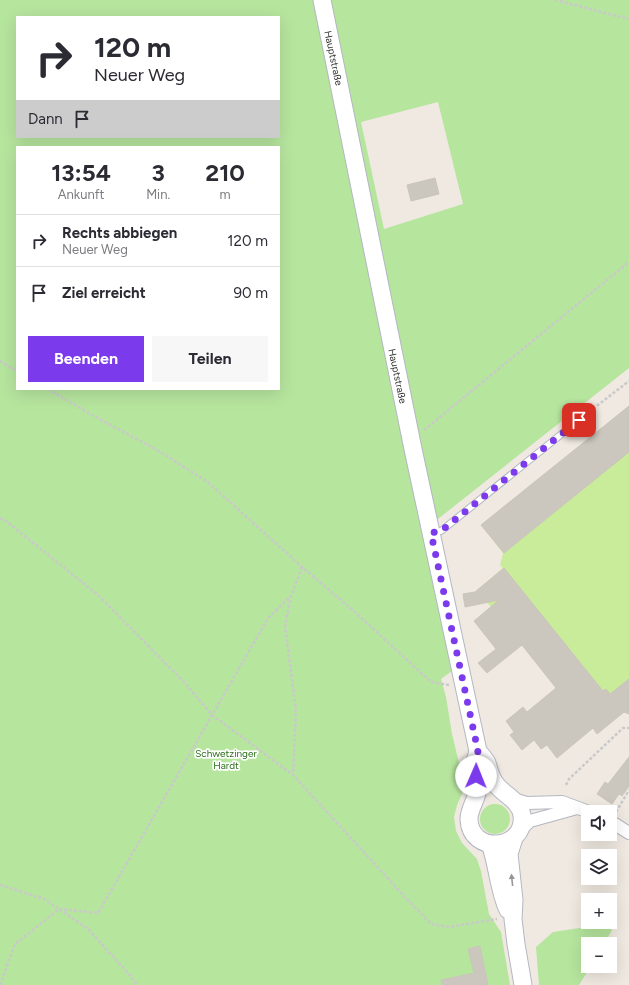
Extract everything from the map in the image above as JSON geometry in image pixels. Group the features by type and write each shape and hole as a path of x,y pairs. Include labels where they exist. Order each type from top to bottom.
{"street":[{"name":"Hauptstraße","path":"322,0 431,533 478,751 486,761 494,783 509,796 518,806 522,814 522,822 509,854 514,900 513,919 523,985"},
{"name":"Hauptstraße","path":"478,751 474,764 478,788 475,803 471,810 469,819 475,835 481,841 490,844 504,901 513,919"},
{"path":"475,803 481,797 489,793 497,792 527,803 562,802 581,809"},
{"path":"490,844 498,845 506,842 530,821 578,808"},
{"path":"617,825 629,833"}],"lane":[{"path":"431,533 441,531 579,420"}],"path":[{"path":"555,0 629,19"},
{"path":"424,430 629,262"},
{"path":"0,361 16,370"},
{"path":"579,420 629,381"},
{"path":"50,390 92,415 159,451 209,483 302,567 356,613 431,682 447,686 463,683"},
{"path":"0,518 6,521 98,595 184,682 212,715 293,775 431,924 448,927 499,918 513,919"},
{"path":"293,775 296,711 285,626 291,596 302,567"},
{"path":"0,985 15,944 59,909 98,914 268,618 291,596"},
{"path":"566,785 569,779 623,728 629,728"},
{"path":"617,809 629,790"},
{"path":"0,885 44,899 87,928 137,985"}],"green space":[{"name":"Schwetzinger Hardt","path":"0,0 629,0 629,368 424,530 452,671 441,679 464,784 454,817 456,831 462,843 477,859 481,871 489,914 501,932 510,985 0,985","holes":["438,102 463,204 384,229 361,122"]},
{"path":"629,406 629,714 624,712 597,734 571,702 569,703 477,590 503,568 500,565 503,553 481,525"},
{"path":"495,804 506,808 510,819 506,830 495,834 484,830 480,819 484,808"},
{"path":"581,928 581,929 612,930 608,937 581,937 581,973 587,973 579,985 539,985 536,947 553,932"}],"building":[{"path":"435,178 439,194 411,201 407,185"},
{"path":"629,406 629,452 504,553 481,525"},
{"path":"504,568 603,691 606,689 610,694 629,679 629,714 624,712 597,734 593,728 557,758 547,745 541,749 534,740 522,750 510,735 514,732 506,721 523,707 527,712 556,688 522,645 487,673 478,663 496,649 474,621 499,600 465,607 463,594 475,592"},
{"path":"629,757 629,786 622,796 619,794 612,804 597,794 605,782 608,784"},
{"path":"480,946 488,985 442,985 441,980 474,973 468,949"}],"route":[{"path":"476,776 474,764 478,751 431,533 441,531 579,420"}]}
